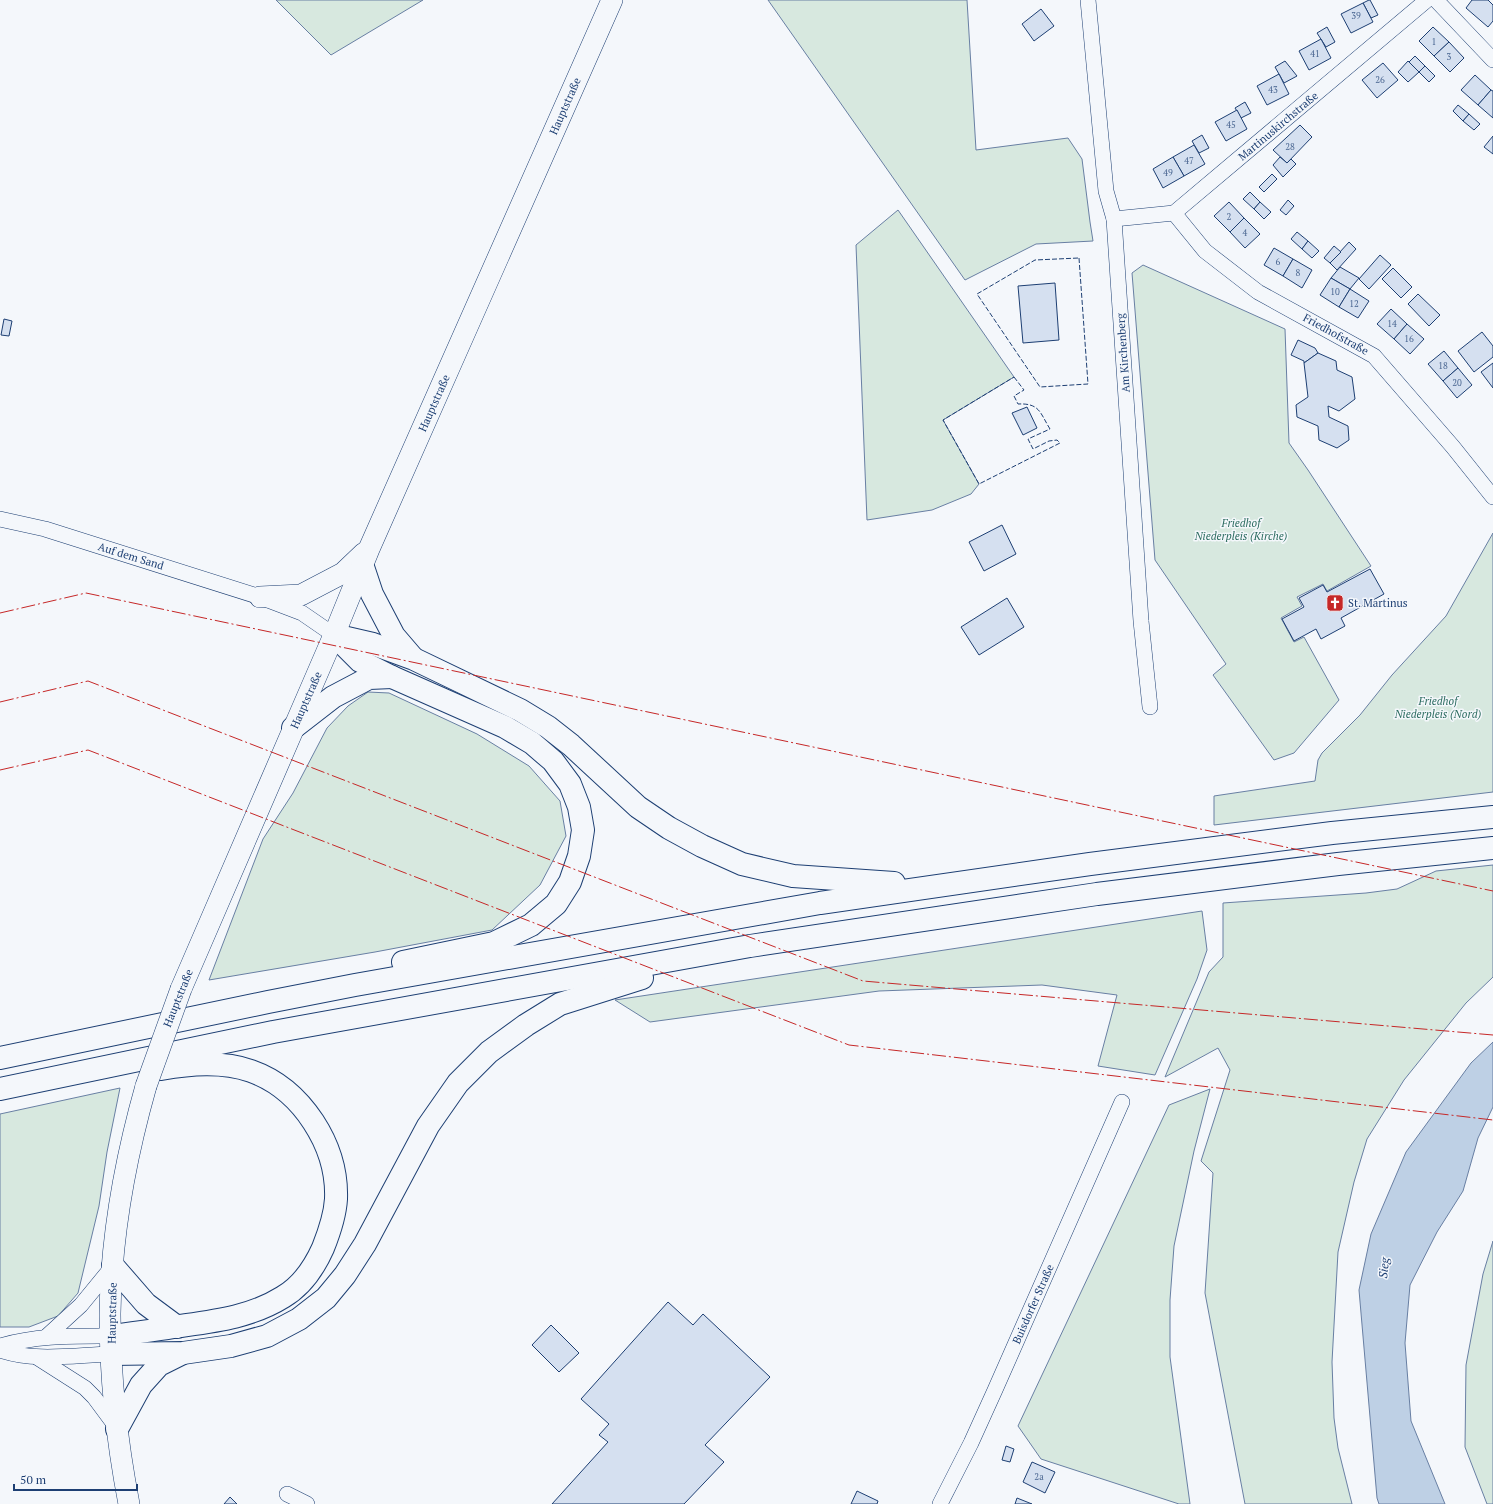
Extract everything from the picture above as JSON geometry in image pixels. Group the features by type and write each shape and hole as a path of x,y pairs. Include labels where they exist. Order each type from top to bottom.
{"highway":[{"path":"366,556 372,594 394,636 414,659"},
{"path":"334,635 373,644 414,659 520,710 548,727 571,745 638,807 669,828 702,846 742,864 793,876 938,886"},
{"path":"334,635 360,661 392,677 505,727 532,743 553,761 570,784 579,807 583,830 579,856 570,882 556,904 531,925 494,943 395,964 355,985"},
{"path":"293,728 333,697 369,678 392,677"},
{"path":"0,1058 355,985 820,903 1090,864 1332,833 1493,817"},
{"path":"0,1088 273,1032 750,946 1097,894 1330,865 1493,848"},
{"path":"111,1345 183,1353 231,1346 267,1336 299,1319 326,1298 345,1276 365,1244 428,1126 458,1083 489,1052 526,1025 560,1004 636,979 727,961 750,946"},
{"path":"83,1071 111,1076 190,1064 222,1065 251,1071 279,1086 305,1110 323,1137 334,1167 336,1199 331,1229 318,1258 307,1276 284,1296 257,1310 226,1320 177,1327 111,1345"},
{"path":"113,1266 146,1304 177,1327"},
{"path":"117,1429 141,1385 159,1365 183,1353"}],"main road":[{"name":"Hauptstraße","path":"128,1504 117,1429 111,1345 111,1299 119,1205 136,1121 146,1086 181,989 334,635 366,556 612,0"},
{"path":"260,597 301,595 343,573 366,556"}],"street":[{"name":"Am Kirchenberg","path":"1088,0 1106,191 1114,219 1141,621 1150,707"},
{"name":"Martinuskirchstraße","path":"1174,212 1427,0"},
{"path":"1436,0 1493,60"},
{"path":"1114,219 1174,212"},
{"name":"Friedhofstraße","path":"1174,212 1205,250 1258,292 1374,356 1453,447 1493,497"},
{"name":"Auf dem Sand","path":"0,519 45,529 260,597 302,613 334,635"},
{"name":"Buisdorfer Straße","path":"940,1504 995,1390 1122,1102"},
{"path":"46,1337 81,1306 113,1266"},
{"path":"0,1346 18,1340 46,1337 111,1345"},
{"path":"0,1350 14,1355 38,1358 111,1345"},
{"name":"Hauptstraße","path":"38,1358 85,1388 94,1397 117,1429"},
{"path":"287,1494 306,1504"}],"green space":[{"path":"276,0 423,0 331,55"},
{"path":"768,0 967,0 976,150 1068,138 1082,159 1093,241 1036,244 965,280"},
{"path":"898,210 1014,377 943,420 979,484 971,494 932,510 867,520 856,245"},
{"name":"Friedhof Niederpleis (Kirche)","path":"1143,265 1285,329 1289,443 1371,566 1327,591 1323,584 1297,597 1302,606 1281,618 1294,642 1304,637 1339,700 1294,753 1274,760 1213,675 1226,664 1155,560 1132,273"},
{"name":"Friedhof Niederpleis (Nord)","path":"1493,533 1493,792 1214,825 1214,796 1315,781 1318,760 1322,753 1360,715 1392,675 1446,616"},
{"path":"368,692 389,693 477,734 529,766 560,801 566,836 540,885 492,930 375,952 209,980 263,839 293,793 327,728 348,706"},
{"path":"1493,865 1493,977 1466,1003 1404,1080 1367,1139 1354,1182 1338,1252 1332,1362 1334,1418 1338,1448 1352,1504 1245,1504 1205,1293 1213,1173 1201,1161 1230,1070 1218,1048 1165,1077 1209,972 1223,957 1223,903 1366,893 1397,889 1436,871"},
{"path":"1202,911 1207,950 1197,979 1155,1075 1098,1066 1117,995 1042,985 879,991 650,1022 615,1000"},
{"path":"120,1088 107,1152 99,1206 78,1293 58,1316 29,1327 0,1327 0,1114"},
{"path":"1210,1089 1194,1151 1174,1246 1170,1300 1170,1357 1190,1504 1179,1504 1041,1459 1018,1426 1169,1105"},
{"path":"1493,1241 1493,1504 1487,1504 1465,1447 1466,1365 1483,1274"}],"water":[{"name":"Sieg","path":"1493,1042 1493,1107 1478,1138 1463,1191 1437,1232 1410,1285 1405,1343 1411,1421 1445,1504 1379,1504 1377,1498 1359,1290 1371,1234 1406,1152 1471,1063"}],"building":[{"path":"1369,0 1378,15 1371,18 1363,3"},
{"path":"1472,0 1488,0 1493,5 1493,21 1488,27 1466,8"},
{"path":"1363,3 1373,22 1351,33 1341,14"},
{"path":"1041,9 1054,26 1034,41 1022,24"},
{"path":"1327,27 1335,42 1326,47 1317,33"},
{"path":"1433,27 1449,42 1434,56 1419,41"},
{"path":"1321,39 1331,58 1309,70 1299,51"},
{"path":"1449,42 1464,58 1450,72 1434,56"},
{"path":"1415,56 1425,66 1419,72 1409,62"},
{"path":"1285,61 1297,76 1284,83 1275,67"},
{"path":"1408,61 1419,72 1408,82 1398,72"},
{"path":"1383,63 1398,80 1377,98 1362,80"},
{"path":"1425,66 1435,76 1429,82 1419,72"},
{"path":"1279,74 1289,94 1267,105 1257,86"},
{"path":"1475,75 1491,90 1478,105 1461,90"},
{"path":"1491,90 1493,91 1493,118 1478,105"},
{"path":"1245,102 1251,113 1241,118 1235,108"},
{"path":"1458,105 1469,114 1463,121 1453,111"},
{"path":"1237,110 1247,129 1226,141 1215,122"},
{"path":"1469,114 1480,124 1474,130 1463,121"},
{"path":"1300,125 1312,137 1287,163 1273,150"},
{"path":"1202,135 1209,148 1199,153 1192,141"},
{"path":"1493,136 1493,154 1484,147"},
{"path":"1194,145 1205,164 1184,176 1173,157"},
{"path":"1173,157 1184,176 1163,188 1153,169"},
{"path":"1280,157 1287,163 1291,159 1296,164 1283,177 1273,165"},
{"path":"1272,174 1277,179 1264,192 1259,187"},
{"path":"1250,192 1260,202 1254,209 1243,199"},
{"path":"1288,200 1294,206 1286,215 1280,210"},
{"path":"1229,202 1244,218 1230,232 1214,216"},
{"path":"1260,202 1271,212 1264,219 1254,209"},
{"path":"1244,218 1260,234 1245,248 1230,232"},
{"path":"1297,232 1308,241 1302,249 1291,239"},
{"path":"1308,241 1319,251 1312,258 1302,249"},
{"path":"1349,242 1356,249 1337,270 1330,263"},
{"path":"1334,246 1341,252 1330,263 1324,258"},
{"path":"1274,248 1293,259 1283,276 1264,265"},
{"path":"1380,255 1391,265 1369,289 1359,279"},
{"path":"1293,259 1312,270 1302,288 1283,276"},
{"path":"1340,267 1359,278 1350,289 1331,278"},
{"path":"1393,268 1412,287 1401,298 1382,279"},
{"path":"1331,278 1350,289 1339,307 1320,295"},
{"path":"1055,283 1059,340 1023,343 1018,286"},
{"path":"1350,289 1369,301 1358,318 1339,307"},
{"path":"1418,294 1440,315 1429,326 1408,304"},
{"path":"1391,309 1407,324 1394,339 1377,324"},
{"path":"4,319 12,321 9,336 1,335"},
{"path":"1407,324 1424,339 1410,354 1394,339"},
{"path":"1482,332 1493,346 1493,357 1474,372 1458,351"},
{"path":"1298,340 1315,348 1318,353 1304,363 1304,361 1291,355"},
{"path":"1444,351 1458,368 1443,381 1428,364"},
{"path":"1318,353 1336,361 1337,370 1352,377 1355,399 1339,411 1328,406 1329,417 1348,426 1349,440 1337,448 1319,440 1318,426 1297,417 1296,405 1308,397 1304,363"},
{"path":"1493,363 1493,388 1481,372"},
{"path":"1458,368 1472,385 1457,398 1443,381"},
{"path":"1027,407 1037,428 1023,435 1012,413"},
{"path":"1002,525 1016,554 984,571 969,542"},
{"name":"St. Martinus","path":"1370,569 1384,594 1341,618 1345,626 1321,639 1316,629 1294,641 1282,619 1304,607 1299,598 1323,585 1327,592"},
{"path":"1007,598 1024,627 979,655 961,627"},
{"path":"668,1302 693,1325 703,1314 770,1377 705,1445 724,1462 684,1504 552,1504 608,1442 599,1435 609,1424 581,1399"},
{"path":"551,1325 579,1353 559,1372 532,1345"},
{"path":"1006,1446 1014,1449 1010,1462 1002,1460"},
{"path":"1032,1462 1055,1472 1045,1493 1023,1482"},
{"path":"857,1491 878,1501 877,1504 851,1504"},
{"path":"230,1497 237,1504 224,1504"},
{"path":"1017,1498 1032,1504 1015,1504"}],"fence":[{"path":"1079,258 1088,384 1040,387 977,294 1035,260 1079,258"},
{"path":"1014,377 1024,390 1014,396 1018,404 1031,405 1035,407 1050,429 1028,439 1033,449 1049,441 1057,440 1060,443 979,484 943,420 1014,377"}],"power":[{"path":"0,613 86,593 1493,891"},
{"path":"0,702 88,681 863,981 1493,1035"},
{"path":"0,770 88,750 849,1045 1493,1120"}],"place":[{"name":"St. Martinus","path":"1335,603"}]}
